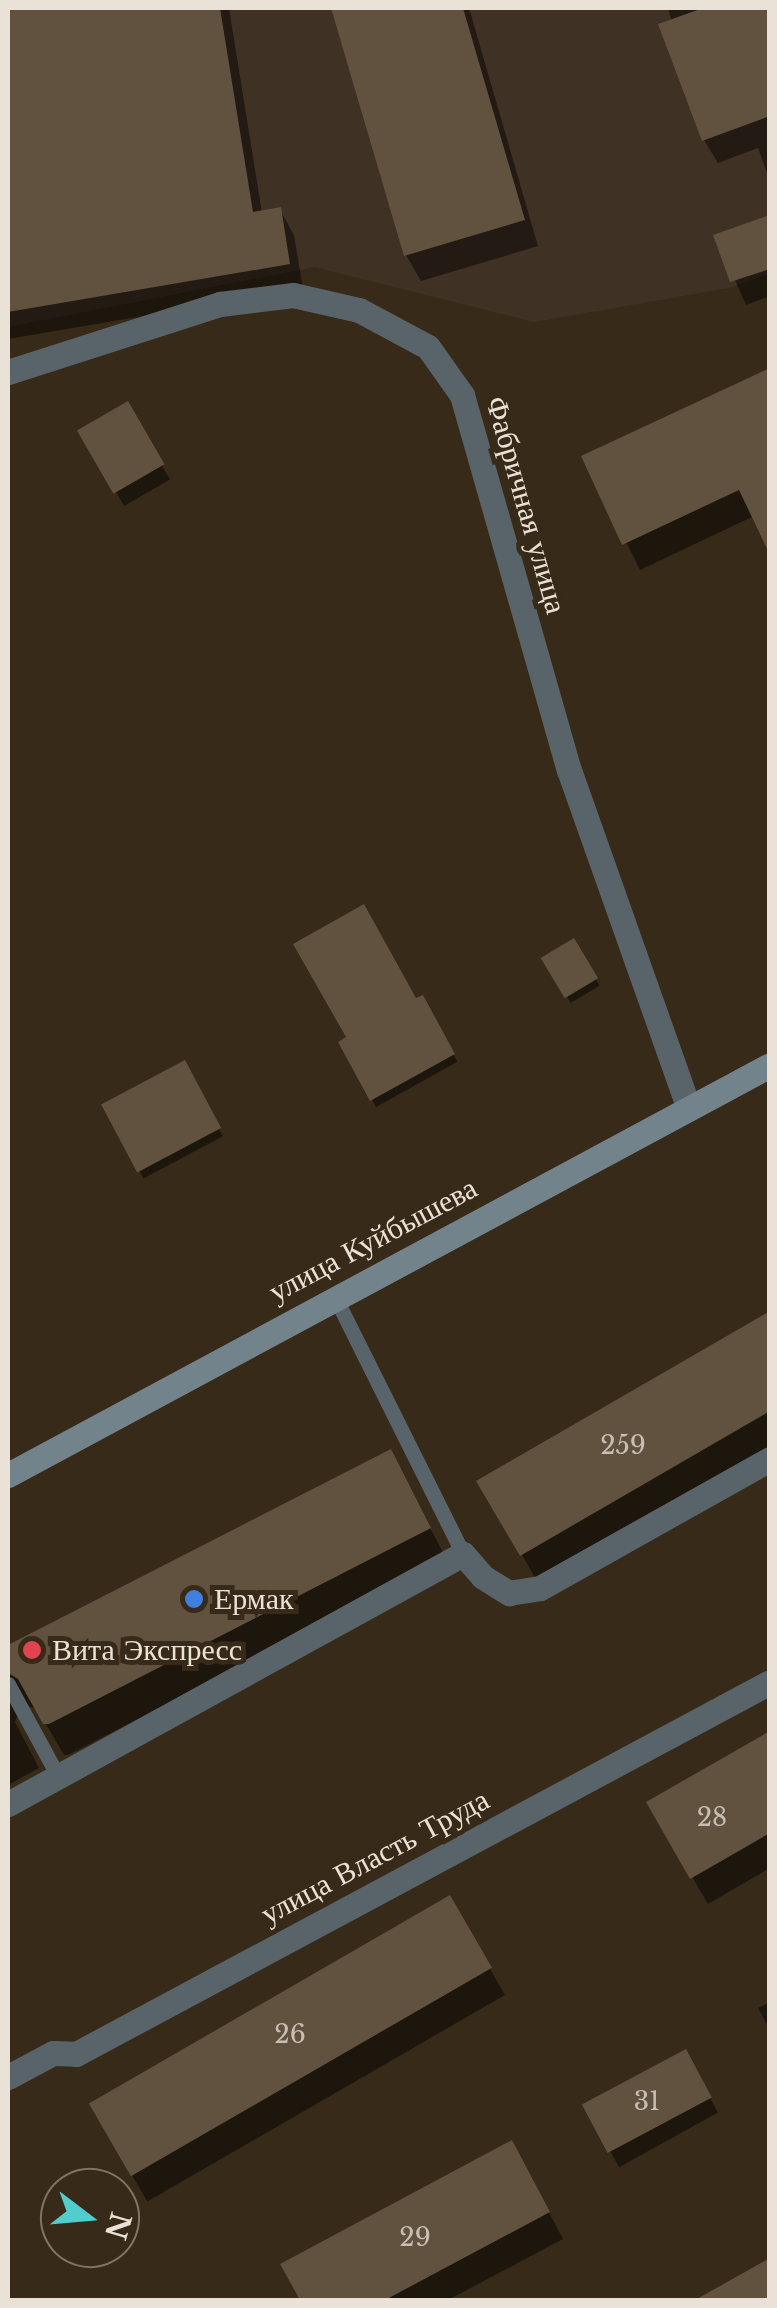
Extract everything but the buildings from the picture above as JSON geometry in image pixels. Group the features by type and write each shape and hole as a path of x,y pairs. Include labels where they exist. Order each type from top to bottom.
{"main road":[{"name":"улица Куйбышева","path":"8,1475 770,1065"}],"street":[{"name":"Фабричная улица","path":"8,372 220,304 293,295 360,310 428,347 462,394 569,770 689,1108"},
{"path":"8,1804 464,1554 483,1577 510,1593 540,1588 770,1459"},
{"name":"улица Власть Труда","path":"8,2077 53,2053 76,2054 770,1682"}],"lane":[{"path":"335,1298 464,1554"},
{"path":"8,1684 58,1776"}],"shaded area":[{"path":"8,8 769,8 769,274 729,288 534,322 315,267 8,327"}],"place":[{"name":"Ермак","path":"194,1599"},
{"name":"Вита Экспресс","path":"32,1650"}]}
